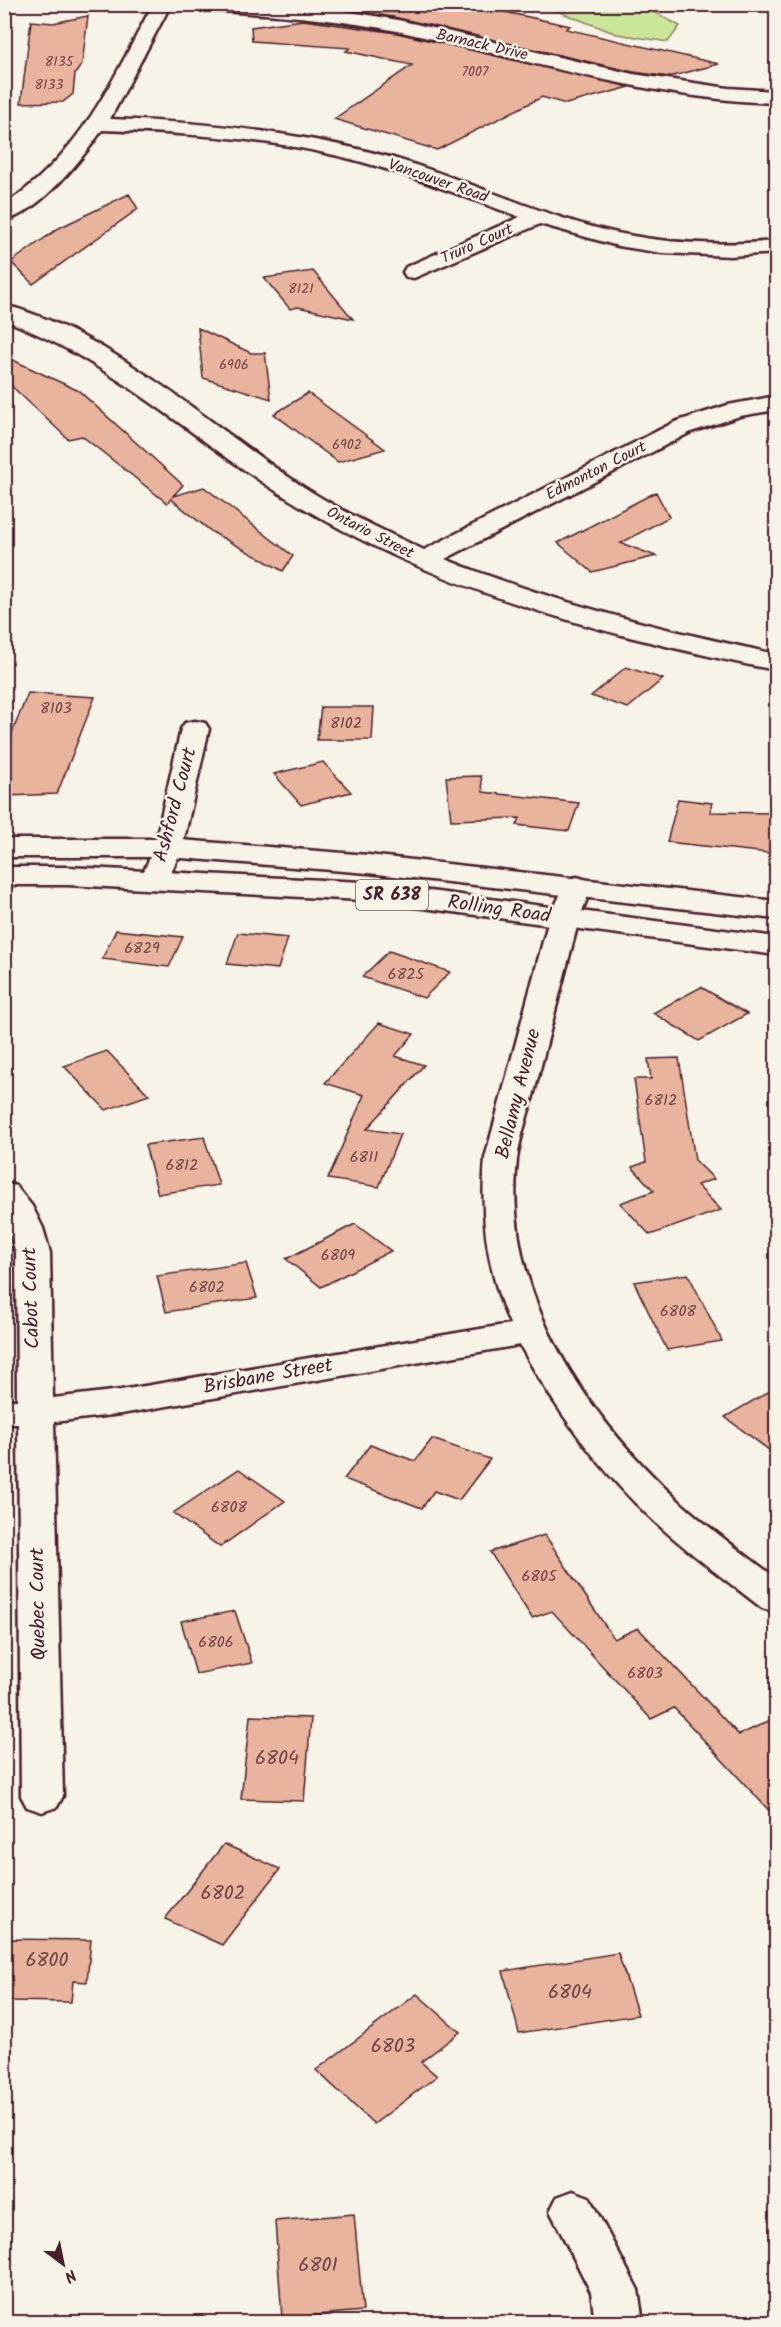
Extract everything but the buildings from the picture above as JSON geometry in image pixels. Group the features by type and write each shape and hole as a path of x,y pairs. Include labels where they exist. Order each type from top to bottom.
{"street":[{"path":"4,215 26,201 62,170 96,124 162,4"},
{"name":"Barnack Drive","path":"185,4 267,9 349,18 668,87 728,95 777,97"},
{"name":"Vancouver Road","path":"96,124 229,131 322,146 398,166 594,234 664,246 716,249 777,247"},
{"name":"Truro Court","path":"414,272 540,216"},
{"name":"Ontario Street","path":"4,312 73,341 125,373 301,497 375,538 423,560 518,597 584,618 702,648 777,662"},
{"name":"Edmonton Court","path":"423,560 683,427 736,410 777,403"},
{"name":"Ashford Court","path":"155,880 168,848 195,729"},
{"name":"Rolling Road","path":"4,848 168,848 368,864 777,910"},
{"name":"Rolling Road","path":"4,876 155,880 362,891 564,920 777,946"},
{"name":"Bellamy Avenue","path":"577,886 564,920 501,1158 499,1196 502,1236 513,1282 531,1332 558,1381 584,1422 606,1449 662,1507 706,1545 777,1598"},
{"name":"Cabot Court","path":"4,1193 15,1202 26,1224 33,1252 20,1412"},
{"name":"Brisbane Street","path":"20,1412 121,1402 531,1332"},
{"name":"Quebec Court","path":"20,1412 42,1796"},
{"path":"573,2211 614,2290 619,2322"}],"green space":[{"path":"541,5 641,5 680,26 668,42 617,34"}]}
